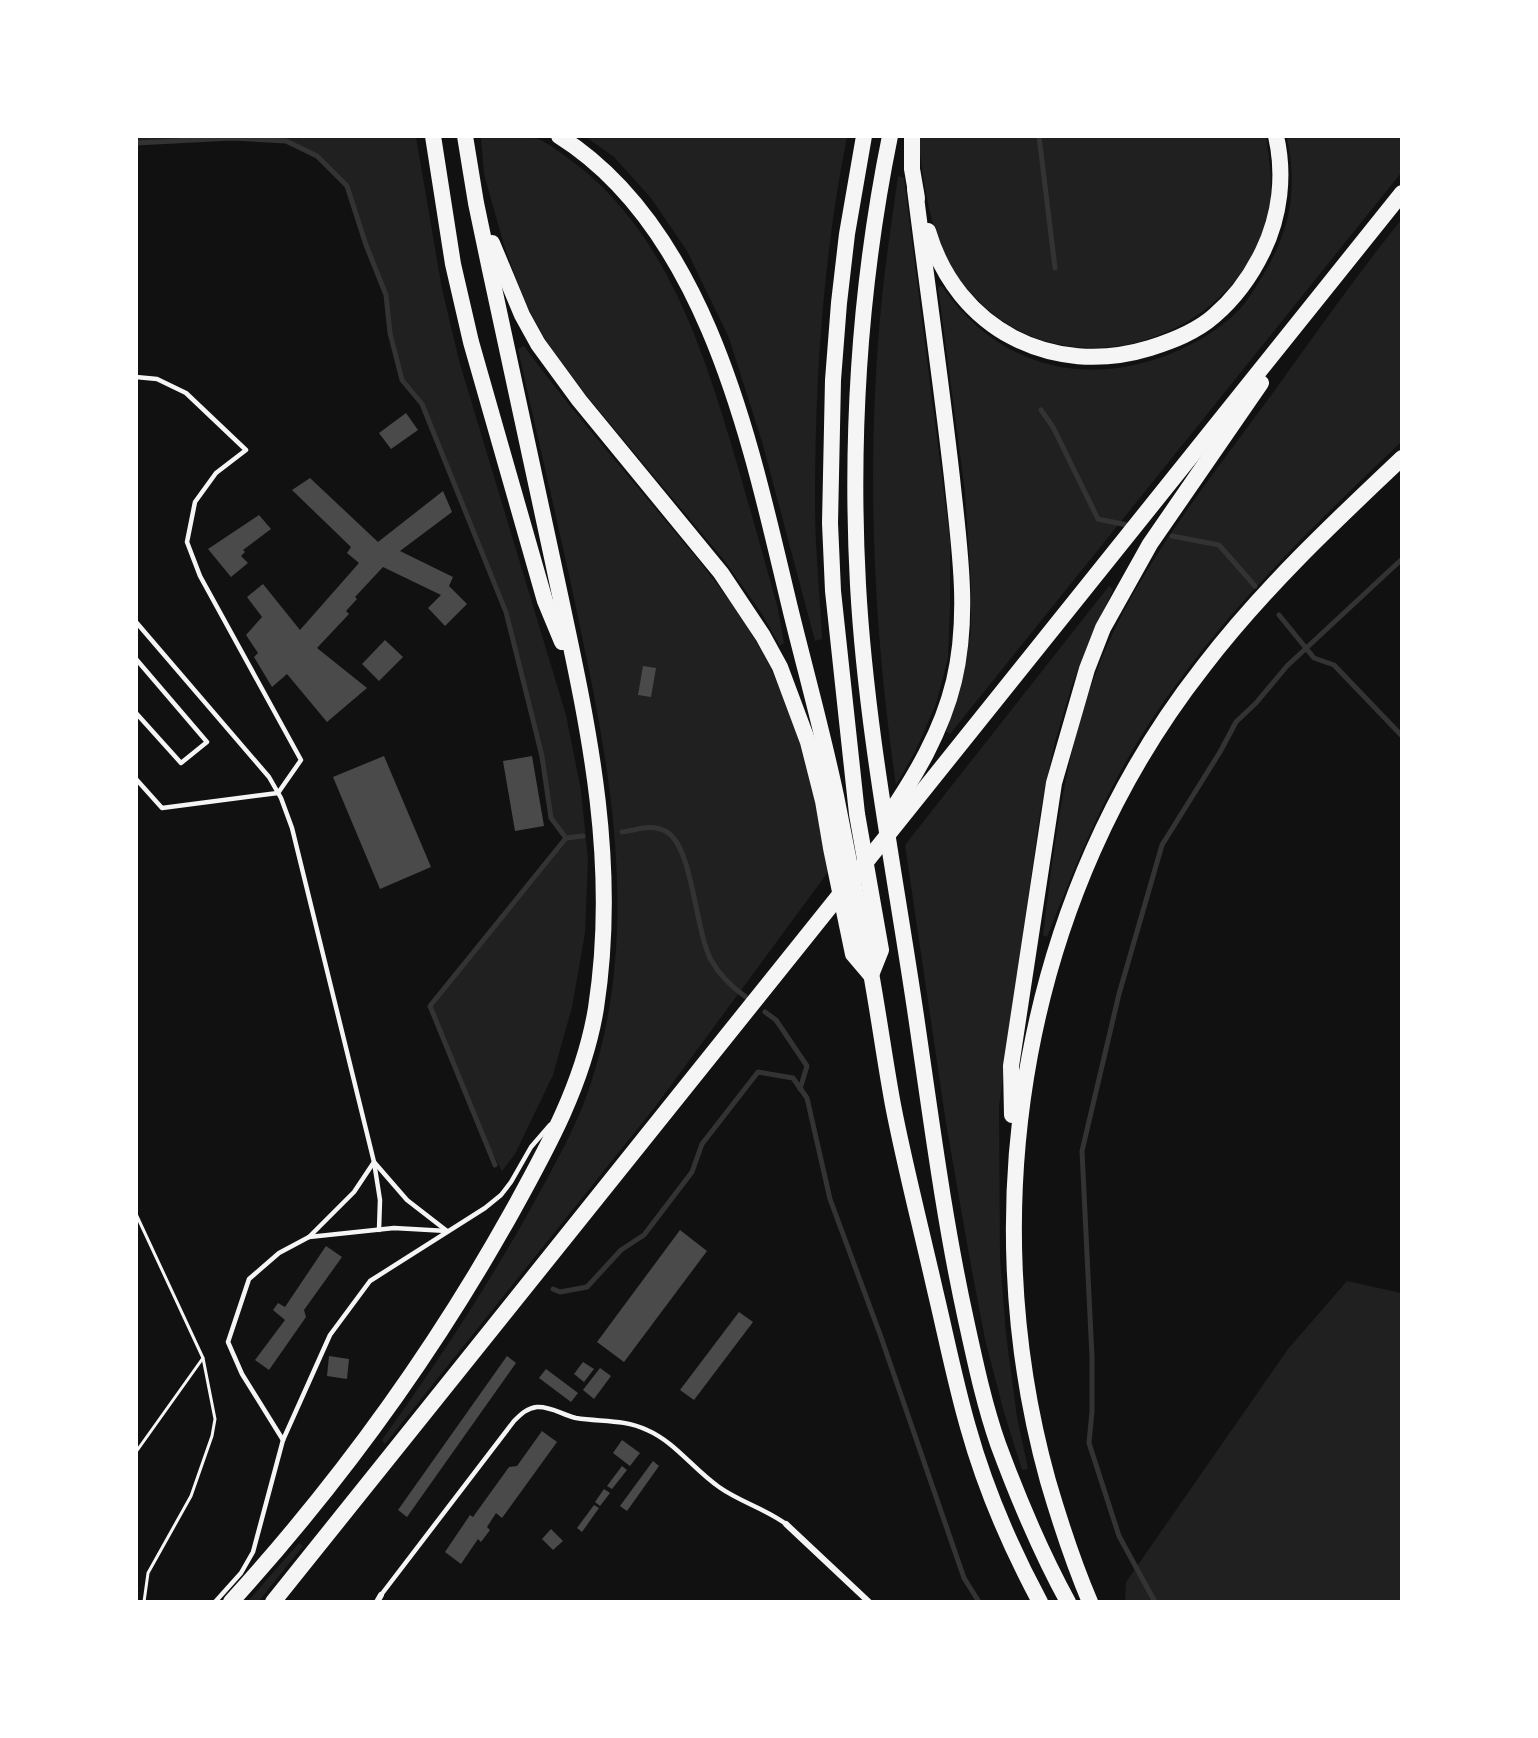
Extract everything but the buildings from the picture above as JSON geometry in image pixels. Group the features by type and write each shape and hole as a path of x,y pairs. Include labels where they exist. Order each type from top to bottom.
{"highway":[{"path":"231,1602 346,1465 417,1366 491,1250 542,1157 568,1102 586,1050 595,1012 600,975 605,872 598,790 579,685 476,203 465,136"},
{"path":"559,136 577,148 614,181 651,224 678,266 700,310 739,413 765,504 836,796 900,1140 949,1355 969,1430 1004,1528 1040,1602"},
{"path":"864,136 847,234 833,380 830,523 833,591 857,814 881,950 871,975"},
{"path":"890,136 881,177 865,306 855,449 858,588 864,657 880,783 959,1288 976,1363 998,1441 1029,1523 1068,1602"},
{"path":"789,957 898,802 932,743 954,682 959,652 963,610 962,570 912,169 912,136"},
{"path":"915,189 932,246 948,278 966,302 980,315 1001,332 1050,352 1092,358 1116,356 1156,346 1194,330 1213,317 1246,282 1268,241 1276,216 1281,166 1276,136"},
{"path":"433,137 453,264 471,342 545,601 579,685"},
{"path":"273,1602 1401,192"},
{"path":"476,203 522,315 538,344 579,400 721,573 763,636 780,667 808,742 824,801 831,848 853,954 871,975"},
{"path":"1090,1602 1073,1563 1030,1410 1017,1304 1011,1066 1054,783 1087,669 1103,628 1150,544 1195,481 1325,286"},
{"path":"1015,1203 1017,1135 1034,1030 1046,979 1075,894 1122,793 1150,745 1202,668 1259,599 1401,458"}],"street":[{"path":"786,1524 869,1602"}],"lane":[{"path":"136,377 157,379 186,393 246,450 216,473 195,502 187,542 200,576 301,760 279,793 162,808 136,779"},
{"path":"136,622 269,777 279,793 292,828 374,1162 380,1200 379,1230"},
{"path":"136,659 207,742 181,763 136,713"},
{"path":"215,1602 241,1573 253,1552 283,1440 330,1335 370,1281 485,1208 501,1195 531,1147 568,1102"},
{"path":"374,1162 406,1200 447,1231"},
{"path":"283,1440 242,1374 228,1342 249,1279 279,1253 309,1237 354,1192 374,1162"},
{"path":"309,1237 394,1228 447,1231"},
{"path":"379,1598 514,1421 534,1407 544,1407 576,1418 625,1421 650,1431 734,1497 769,1511 786,1524"}],"path":[{"path":"136,1214 203,1358 215,1419 212,1436 191,1496 148,1572 144,1602"},
{"path":"136,1452 203,1358"}],"shaded area":[{"path":"525,136 543,141 557,150 581,168 611,196 636,226 658,260 677,296 708,370 778,609 784,643 780,646 762,614 724,560 586,395 548,344 524,301 504,245 484,174 481,137"},
{"path":"136,137 232,137 137,141"},
{"path":"232,137 416,137 442,289 460,364 566,715 581,790 588,860 585,933 572,1007 553,1075 515,1154 502,1171 491,1150 432,1006 567,840 567,836 552,817 508,610 423,402 404,379 391,334 388,294 367,245 348,185 317,154 286,139"},
{"path":"586,137 847,137 826,273 819,365 815,503 822,639 815,641 763,445 729,338 687,251 651,198 614,157"},
{"path":"918,137 1266,137 1271,188 1267,218 1249,261 1220,297 1184,324 1142,341 1098,348 1053,343 1011,326 974,296 952,270 935,231 924,184"},
{"path":"1287,137 1401,137 1401,173 950,734 946,731 965,668 971,630 971,584 965,492 938,287 942,286 963,313 988,335 1014,351 1043,363 1073,369 1105,369 1137,364 1170,354 1198,341 1232,317 1253,292 1270,262 1285,228 1289,211 1292,176"},
{"path":"898,176 904,178 950,540 950,609 948,658 936,704 915,752 896,785 877,607 873,487 876,367"},
{"path":"1401,220 1401,442 1284,557 1247,597 1178,682 1147,727 1119,774 1081,854 1047,937 1043,935 1052,862 1072,753 1092,682 1121,616 1176,526 1346,291"},
{"path":"524,346 575,412 706,570 746,624 757,643 780,689 807,765 828,872 655,1107 385,1444 382,1440 482,1292 572,1131 589,1089 605,1031 614,973 617,914 616,856 602,739 564,554 518,349"},
{"path":"1109,586 1113,590 1072,685 1055,742 1040,813 999,1106 1000,1258 1006,1334 1017,1417 1028,1469 1022,1470 985,1339 969,1255 946,1123 905,845"},
{"path":"1347,1281 1401,1293 1401,1601 1125,1601 1126,1582 1288,1349"},
{"path":"299,1543 303,1546 259,1601 248,1601"}],"waterway":[{"path":"1039,136 1055,268"},
{"path":"136,143 232,138 286,141 317,156 347,186 366,245 386,295 390,333 402,380 422,404 506,612 542,756 551,818 566,838 583,836"},
{"path":"1041,410 1053,427 1098,519 1127,525"},
{"path":"1172,536 1219,545 1255,586"},
{"path":"1155,1602 1119,1536 1089,1443 1092,1411 1092,1357 1082,1151 1119,994 1162,845 1236,722 1256,703 1287,666 1402,559"},
{"path":"1279,615 1314,658 1334,665 1402,736"},
{"path":"622,832 655,828 667,832 676,841 683,855 701,930 711,960 727,980 746,997"},
{"path":"495,1165 430,1006 566,838"},
{"path":"765,1012 776,1020 807,1066 800,1089"},
{"path":"553,1289 560,1292 587,1287 621,1250 644,1235 692,1172 702,1144 758,1072 793,1078 807,1098 830,1199 881,1337 964,1578 979,1602"}]}
